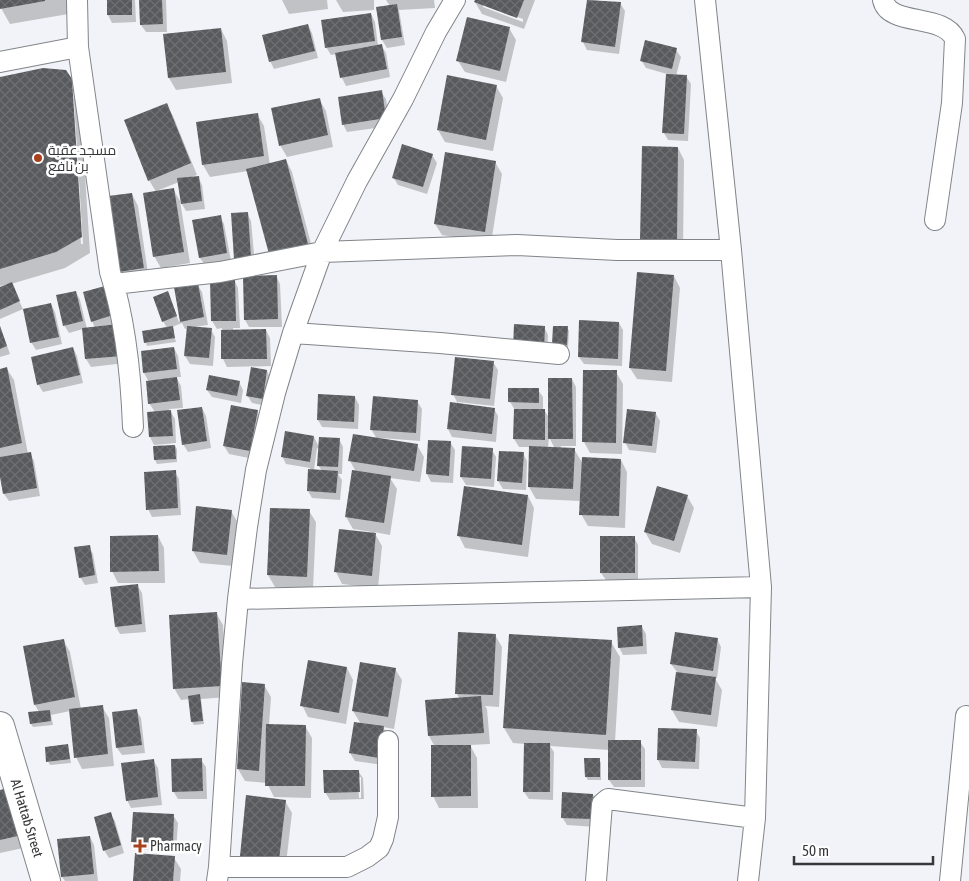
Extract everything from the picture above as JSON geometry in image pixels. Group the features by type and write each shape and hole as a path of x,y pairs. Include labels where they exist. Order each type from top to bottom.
{"street":[{"path":"77,0 78,47 110,272 120,305 131,374 133,427"},
{"path":"388,742 388,817 379,848 368,857 347,867 218,874 230,683 238,599 256,470 275,393 293,333 322,252 356,181 403,99 436,32 455,0"},
{"path":"705,0 731,250 761,587 755,818 748,881"},
{"path":"883,0 884,6 897,15 942,26 953,34 955,39 952,103 935,220"},
{"path":"0,62 78,47"},
{"path":"114,284 220,272 322,252 517,245 617,250 731,250"},
{"path":"293,333 440,343 560,354"},
{"path":"238,599 761,587"},
{"path":"950,881 966,716"},
{"name":"Al Hattab Street","path":"0,726 46,881"},
{"path":"596,881 602,804 608,799 755,818"}],"building":[{"path":"0,0 45,0 45,1 0,9"},
{"path":"107,0 132,0 132,15 107,15"},
{"path":"139,0 162,0 163,24 140,25"},
{"path":"475,0 524,0 517,18 474,2"},
{"path":"587,0 621,2 615,47 581,42"},
{"path":"397,4 402,37 381,40 376,7"},
{"path":"371,13 375,41 325,48 321,20"},
{"path":"467,17 510,27 500,71 456,61"},
{"path":"308,24 315,51 269,62 262,35"},
{"path":"221,28 226,72 168,78 163,34"},
{"path":"645,40 677,48 672,69 640,61"},
{"path":"382,44 387,69 340,78 335,53"},
{"name":"مسجد عقبة بن نافع","path":"43,68 66,70 72,79 82,237 56,252 0,269 0,77"},
{"path":"666,74 687,75 684,134 662,133"},
{"path":"447,75 497,85 486,140 437,130"},
{"path":"382,90 386,118 342,125 338,97"},
{"path":"320,98 328,135 279,146 271,108"},
{"path":"167,103 191,163 148,181 124,120"},
{"path":"258,113 264,156 202,165 196,122"},
{"path":"402,144 433,154 423,187 392,178"},
{"path":"642,146 678,147 677,241 640,240"},
{"path":"445,152 496,161 485,232 434,224"},
{"path":"286,159 308,244 269,254 246,169"},
{"path":"199,176 202,201 181,204 177,178"},
{"path":"174,188 184,252 153,257 143,193"},
{"path":"132,193 144,268 119,272 108,196"},
{"path":"248,212 251,257 234,259 231,213"},
{"path":"221,215 227,253 199,258 192,220"},
{"path":"637,272 674,275 666,371 629,368"},
{"path":"277,275 278,319 244,320 243,276"},
{"path":"235,279 236,321 211,321 210,280"},
{"path":"12,282 20,301 0,310 0,287"},
{"path":"198,283 204,317 180,322 174,287"},
{"path":"105,286 113,315 91,322 83,292"},
{"path":"76,291 83,321 63,326 56,295"},
{"path":"168,291 177,316 162,322 153,297"},
{"path":"51,303 59,337 30,343 23,309"},
{"path":"579,320 619,322 618,359 578,357"},
{"path":"119,324 122,356 85,359 82,328"},
{"path":"514,324 545,326 544,350 513,348"},
{"path":"0,326 7,346 0,349"},
{"path":"173,326 175,338 144,343 142,331"},
{"path":"187,326 212,328 209,358 184,356"},
{"path":"553,326 568,326 567,345 552,344"},
{"path":"266,329 267,359 221,359 221,330"},
{"path":"73,347 80,375 37,385 31,357"},
{"path":"174,347 177,369 143,373 141,351"},
{"path":"455,357 494,361 490,399 451,395"},
{"path":"7,367 22,443 0,448 0,369"},
{"path":"251,367 267,370 263,399 246,396"},
{"path":"583,370 617,370 616,443 582,442"},
{"path":"209,375 240,381 237,396 206,390"},
{"path":"177,377 180,400 148,404 146,381"},
{"path":"548,378 572,378 573,439 548,439"},
{"path":"508,388 539,388 539,403 508,402"},
{"path":"318,394 355,396 354,422 317,420"},
{"path":"373,396 418,400 416,433 370,430"},
{"path":"450,402 495,408 492,434 447,429"},
{"path":"231,405 258,410 250,451 223,446"},
{"path":"202,407 207,441 182,445 177,410"},
{"path":"514,409 545,409 545,440 513,439"},
{"path":"627,409 656,412 652,446 623,443"},
{"path":"171,410 173,436 149,437 147,412"},
{"path":"285,431 314,436 310,462 281,457"},
{"path":"353,434 418,444 414,471 348,461"},
{"path":"319,437 340,438 338,467 317,466"},
{"path":"428,440 451,441 449,476 426,474"},
{"path":"175,445 176,459 154,460 153,446"},
{"path":"462,446 493,448 491,479 460,477"},
{"path":"529,446 575,448 573,489 528,487"},
{"path":"499,451 524,452 522,483 497,481"},
{"path":"31,452 37,488 3,494 0,477 0,457"},
{"path":"582,457 621,459 619,516 579,515"},
{"path":"308,469 338,471 336,493 307,491"},
{"path":"176,470 178,508 146,510 144,472"},
{"path":"352,470 391,476 384,523 345,517"},
{"path":"464,486 528,495 522,545 457,536"},
{"path":"657,486 688,495 674,541 644,532"},
{"path":"196,506 232,510 227,555 192,551"},
{"path":"270,508 310,509 307,577 267,575"},
{"path":"339,529 376,533 372,576 334,572"},
{"path":"158,535 159,571 110,572 110,536"},
{"path":"600,536 635,536 635,573 600,573"},
{"path":"90,545 95,575 79,578 74,547"},
{"path":"138,584 142,624 115,627 110,587"},
{"path":"217,612 222,686 173,689 169,615"},
{"path":"642,625 643,646 618,648 617,627"},
{"path":"458,632 496,634 493,695 455,694"},
{"path":"675,632 718,638 713,671 670,664"},
{"path":"509,634 612,640 606,735 503,728"},
{"path":"64,639 75,697 34,705 23,646"},
{"path":"308,660 347,667 339,713 300,706"},
{"path":"360,662 396,668 388,717 352,711"},
{"path":"676,672 716,677 711,715 671,710"},
{"path":"242,682 265,684 259,771 237,769"},
{"path":"200,694 203,721 191,722 188,696"},
{"path":"481,696 484,733 428,736 425,700"},
{"path":"103,705 108,754 74,758 69,709"},
{"path":"137,709 142,745 116,748 112,712"},
{"path":"50,710 51,721 30,724 28,712"},
{"path":"354,722 384,726 379,758 349,753"},
{"path":"266,724 306,725 305,786 265,786"},
{"path":"658,728 697,729 695,762 657,760"},
{"path":"608,740 641,740 641,780 608,780"},
{"path":"524,743 550,743 550,792 523,792"},
{"path":"68,744 70,759 46,762 45,747"},
{"path":"431,745 471,745 471,796 431,797"},
{"path":"202,758 203,791 172,792 171,759"},
{"path":"584,758 600,758 600,777 585,777"},
{"path":"154,759 158,797 126,801 121,763"},
{"path":"323,770 359,770 360,792 324,793"},
{"path":"11,787 22,835 0,840 0,790"},
{"path":"562,792 593,794 592,819 561,818"},
{"path":"246,795 286,800 279,860 240,856"},
{"path":"111,812 121,845 103,851 94,817"},
{"path":"133,812 174,814 173,844 131,842"},
{"path":"90,836 94,874 61,877 57,839"},
{"path":"135,853 175,856 173,881 133,881"}],"place":[{"name":"مسجد عقبة بن نافع","path":"38,158"},
{"name":"Pharmacy","path":"140,846"}]}
